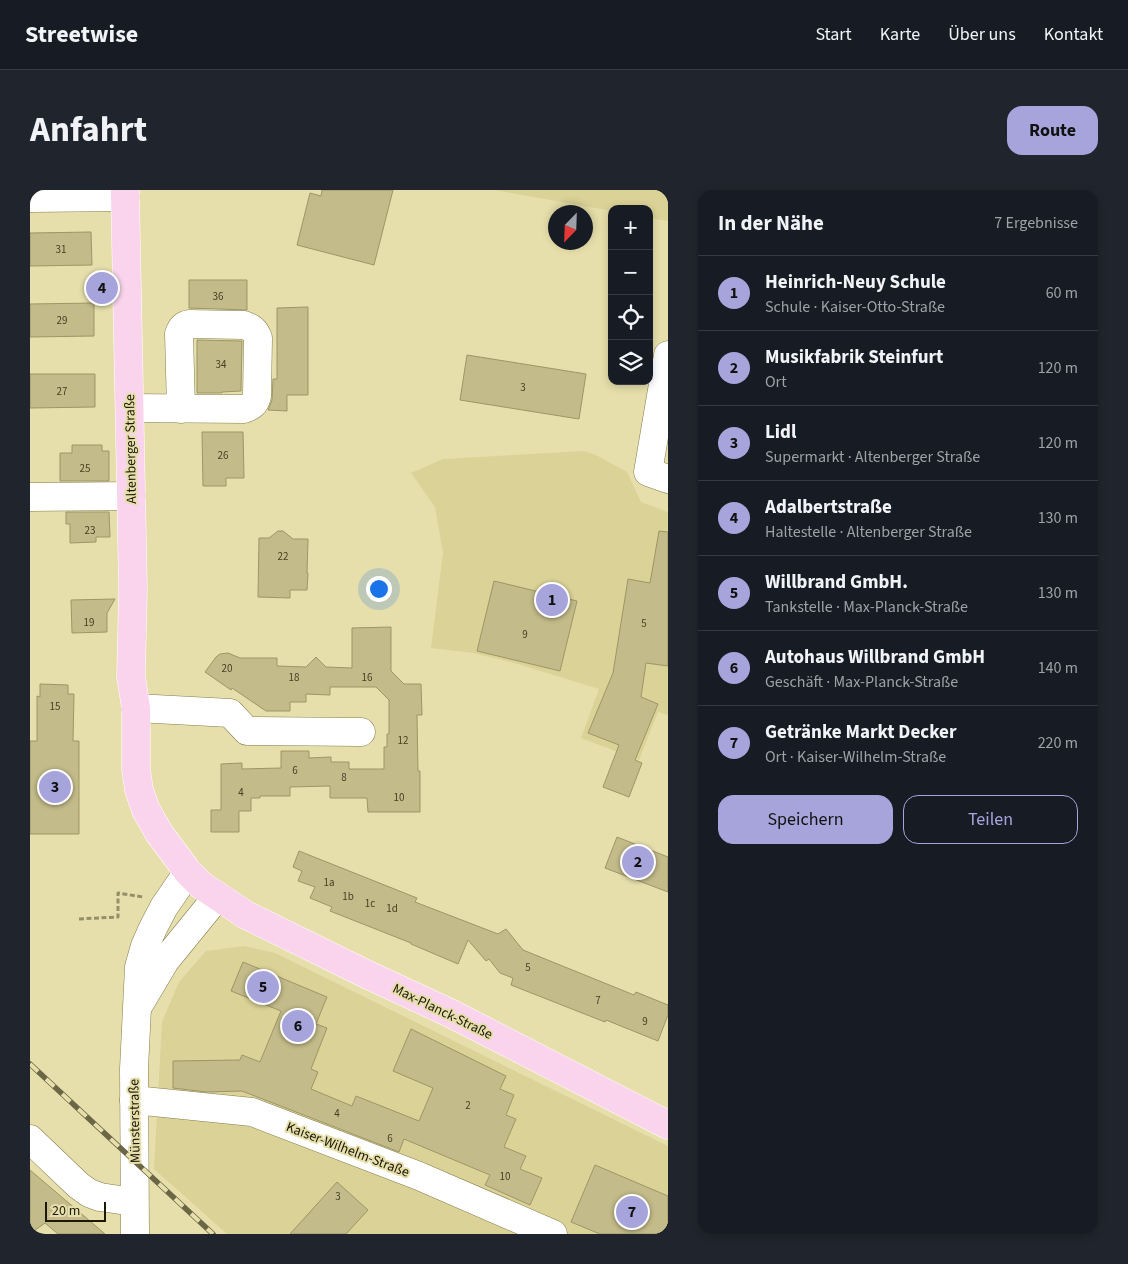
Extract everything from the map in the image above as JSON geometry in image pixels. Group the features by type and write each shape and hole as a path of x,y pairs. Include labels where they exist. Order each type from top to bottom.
{"main road":[{"name":"Altenberger Straße","path":"125,193 133,589 131,677 136,708 138,790 158,833 188,872 217,897"},
{"name":"Max-Planck-Straße","path":"217,897 246,915 452,1014 668,1125"}],"street":[{"path":"30,198 125,193"},
{"path":"658,475 668,355"},
{"path":"130,408 181,408"},
{"path":"30,497 131,496"},
{"path":"136,708 230,713 247,731 361,732"},
{"name":"Münsterstraße","path":"135,1234 134,1069 140,967 145,946 164,907 188,872"},
{"name":"Münsterstraße","path":"137,1009 165,960 217,897"},
{"name":"Kaiser-Wilhelm-Straße","path":"134,1100 252,1112 419,1176 553,1234"},
{"path":"30,1139 89,1193 100,1198 134,1202"}],"shaded area":[{"path":"494,190 668,190 668,221 653,219 653,205 608,205 608,210 593,208 593,205 578,205"},
{"path":"584,451 596,455 627,472 641,502 668,512 668,715 658,712 639,760 581,738 599,689 518,664 473,653 431,648 443,553 435,507 411,473 443,459"},
{"path":"244,946 275,953 668,1146 668,1234 227,1234 154,1169 162,1022 179,982 206,951"}],"building":[{"path":"322,190 393,190 374,265 297,245 310,193 321,196"},
{"path":"91,232 92,265 30,266 30,233"},
{"path":"189,280 247,280 247,310 189,308"},
{"path":"94,303 94,336 30,337 30,304"},
{"path":"308,307 308,395 287,395 287,411 268,410 272,400 273,379 277,379 277,308"},
{"path":"197,340 242,341 241,391 197,393"},
{"path":"467,355 586,374 579,419 460,400"},
{"path":"30,374 95,374 95,407 30,408"},
{"path":"202,432 243,432 244,478 226,478 226,486 203,486"},
{"path":"72,445 102,445 102,451 109,451 109,481 60,481 60,453 72,453"},
{"path":"66,512 109,512 110,537 96,537 96,542 70,543 70,524 66,524"},
{"path":"278,531 283,531 293,539 308,539 307,590 290,590 290,598 258,597 259,538 269,538"},
{"path":"659,531 668,532 668,666 646,663 641,697 658,704 635,760 642,763 629,797 603,787 619,745 588,733 613,673 628,579 650,583"},
{"path":"494,581 577,601 560,671 477,651"},
{"path":"115,599 107,613 107,632 72,633 71,600"},
{"path":"391,627 391,671 404,684 421,684 422,715 417,715 420,812 368,812 367,798 330,798 330,786 290,787 290,796 260,796 260,798 251,798 251,811 239,811 239,832 211,832 211,810 221,810 221,764 242,763 242,769 281,768 281,751 309,751 309,758 331,757 331,762 349,762 349,769 384,769 384,747 387,747 387,734 389,734 389,700 376,687 330,687 330,695 306,694 306,702 290,702 290,711 266,711 205,672 216,657 220,654 228,653 240,658 277,658 277,666 306,667 316,657 326,667 352,668 352,628"},
{"path":"40,684 68,685 68,694 74,694 73,741 79,741 79,834 30,834 30,741 37,741 37,696 40,697"},
{"path":"617,837 668,857 668,892 605,868"},
{"path":"299,851 417,898 415,902 498,934 506,929 523,950 634,995 636,992 668,1005 668,1015 658,1041 511,985 513,978 500,973 489,959 486,961 468,940 458,964 330,911 332,907 310,898 315,887 298,881 302,871 293,867"},
{"path":"243,962 327,997 316,1024 327,1028 311,1069 318,1072 311,1089 352,1106 356,1096 419,1121 433,1088 393,1071 411,1029 506,1076 500,1089 514,1095 506,1115 516,1119 504,1147 526,1156 520,1169 542,1178 530,1205 485,1185 490,1175 404,1139 399,1152 242,1091 206,1092 173,1088 173,1061 240,1060 242,1055 260,1062 281,1011 231,991"},
{"path":"595,1165 668,1196 668,1234 600,1234 571,1222"},
{"path":"30,1170 105,1234 58,1234 45,1223 30,1234"},
{"path":"337,1182 368,1210 346,1234 290,1234"}],"railway":[{"path":"30,1064 213,1234"}],"place":[{"name":"Adalbertstraße","path":"102,288"},
{"name":"Heinrich-Neuy Schule","path":"552,600"},
{"name":"Lidl","path":"55,787"},
{"name":"Musikfabrik Steinfurt","path":"638,862"},
{"name":"Willbrand GmbH.","path":"263,987"},
{"name":"Autohaus Willbrand GmbH","path":"298,1026"},
{"name":"Getränke Markt Decker","path":"632,1212"}]}
